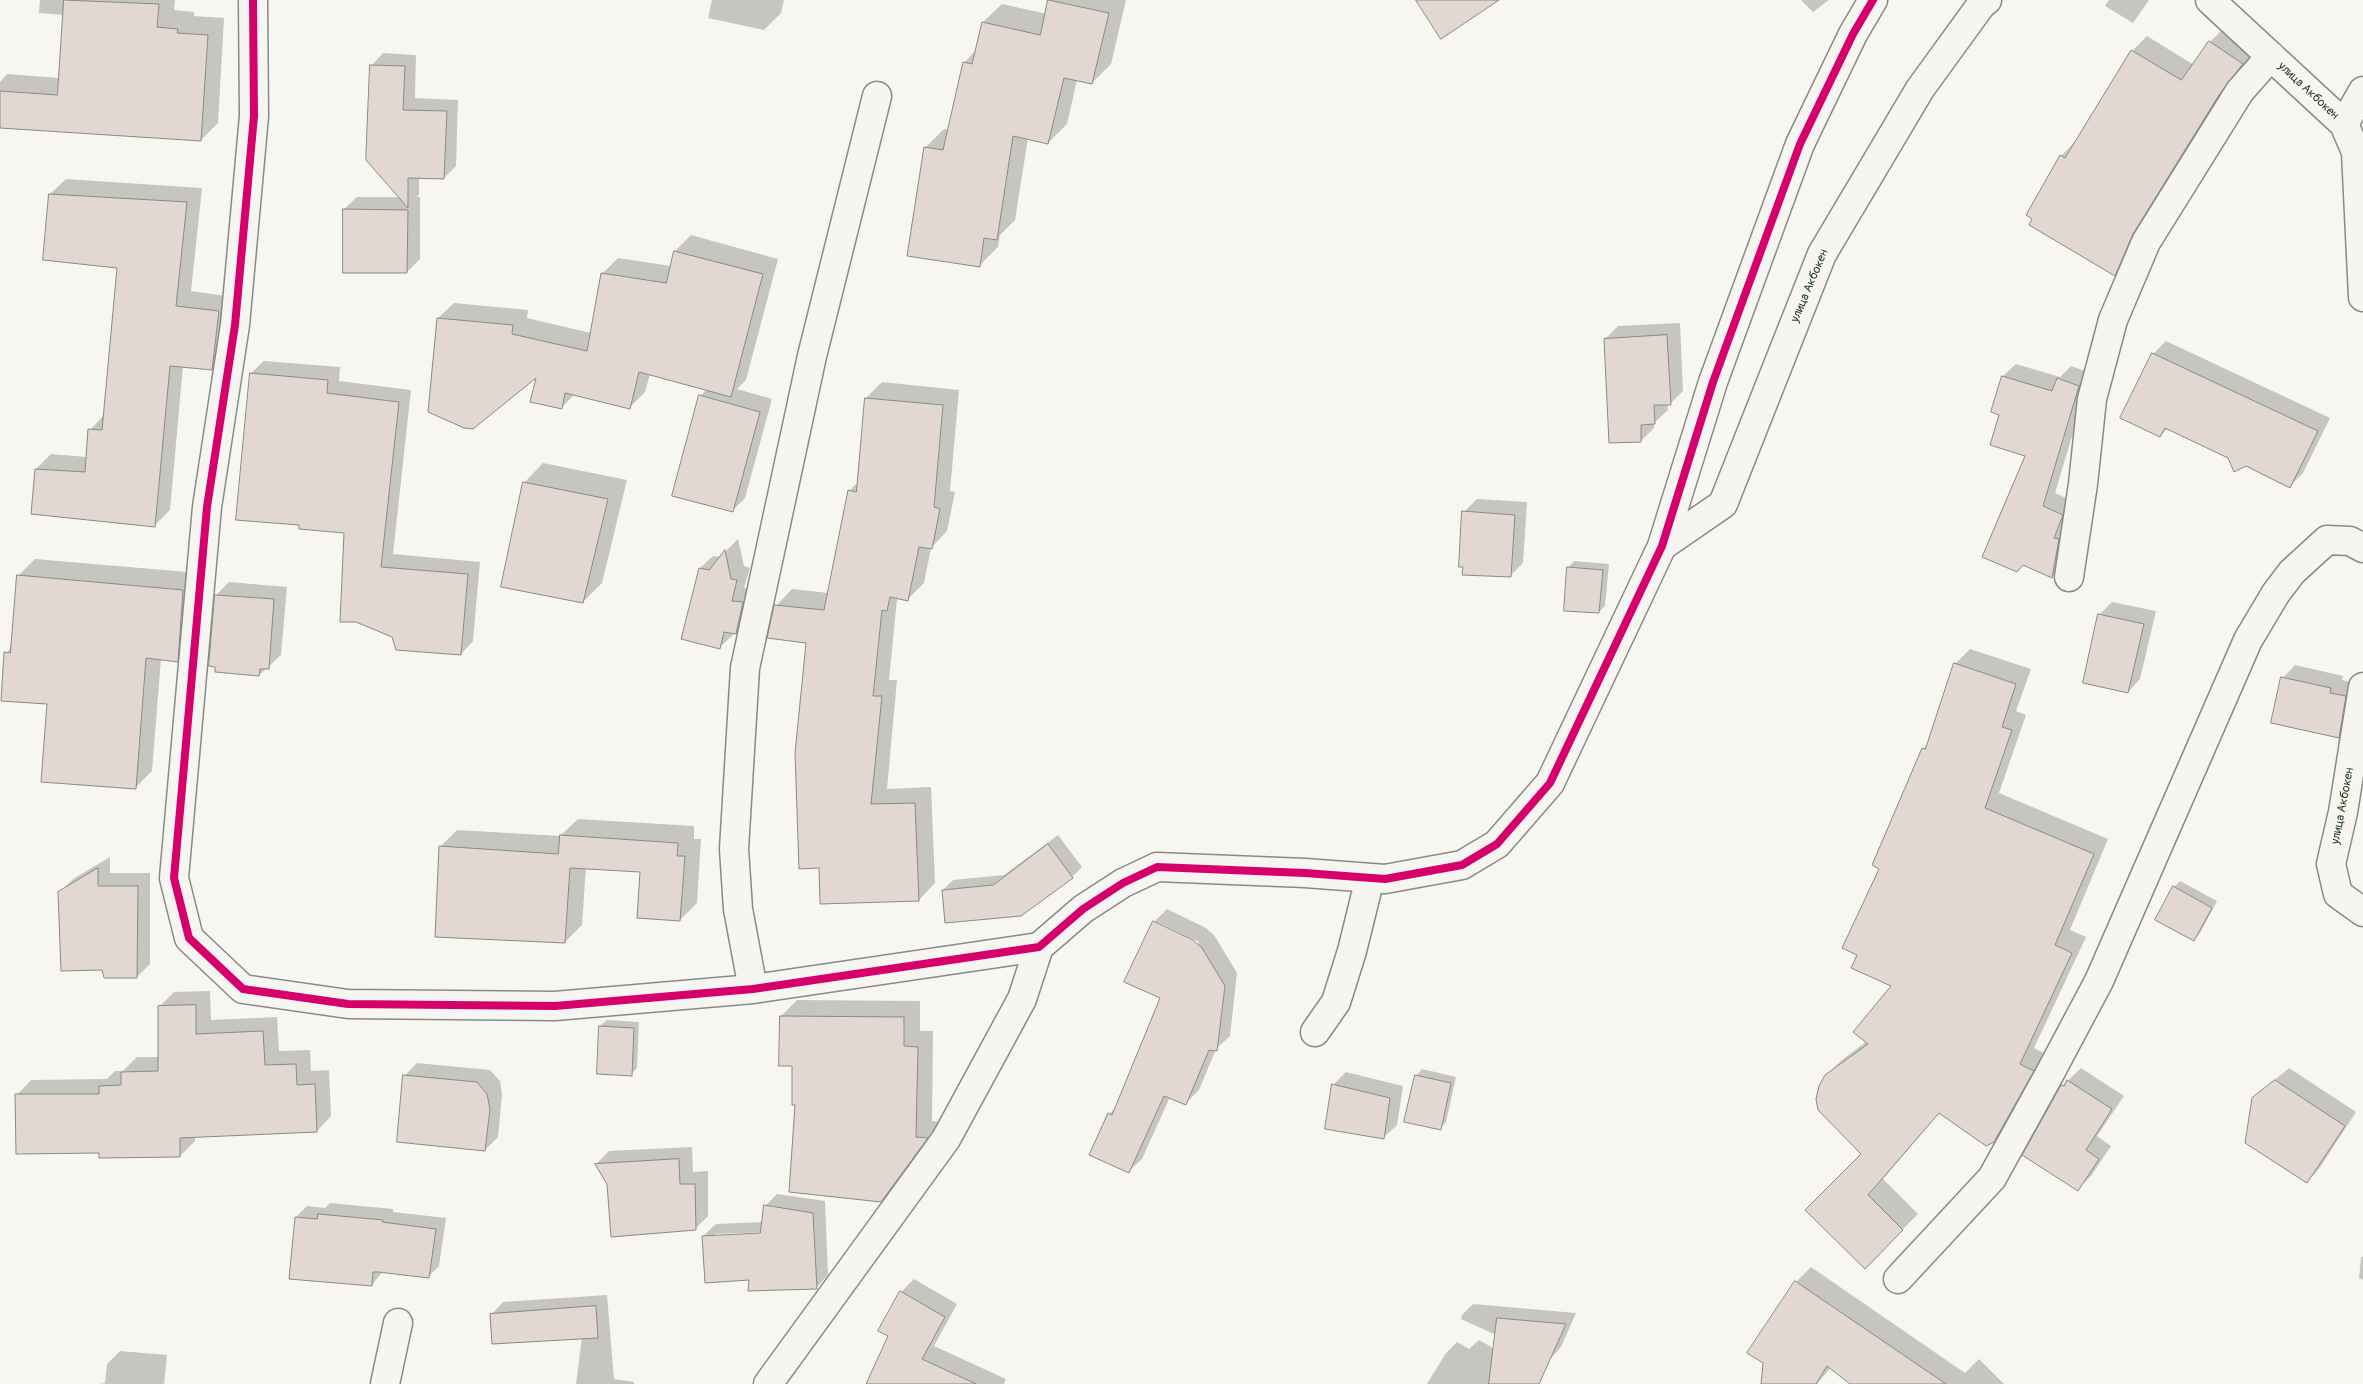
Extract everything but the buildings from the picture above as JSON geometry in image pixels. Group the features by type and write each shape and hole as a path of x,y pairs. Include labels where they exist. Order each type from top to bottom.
{"street":[{"path":"253,0 254,116 235,325 207,507 174,878 189,938 243,988 348,1004 555,1006 753,989 1040,947"},
{"path":"768,1384 946,1139 1022,999 1040,947 1083,909 1123,883 1157,867 1305,872 1385,880 1462,864 1497,844 1550,783 1662,546 1713,382 1800,144 1853,34 1873,0"},
{"name":"улица Акбокен","path":"1662,546 1723,504 1822,254 1920,89 1981,5 1987,0"},
{"name":"улица Акбокен","path":"2210,0 2344,124 2356,152 2363,298"},
{"path":"2069,577 2083,484 2092,399 2113,320 2146,242 2240,91 2271,56"},
{"path":"2344,124 2363,92"},
{"path":"753,989 738,909 734,849 745,668 812,356 877,96"},
{"path":"1898,1279 1992,1178 1997,1169 2099,981 2248,640 2276,593 2292,572 2327,540 2350,541 2363,548"},
{"name":"улица Акбокен","path":"2363,687 2343,812 2330,864 2338,894 2363,912"},
{"path":"1316,1032 1336,1002 1352,951 1370,878"},
{"path":"385,1384 398,1323"}],"cycle path":[{"path":"253,0 254,116 235,325 207,507 174,878 189,938 243,989 348,1004 555,1006 753,989 1039,947 1083,909 1123,883 1157,867 1305,873 1385,879 1462,865 1497,844 1550,783 1662,546 1713,382 1800,144 1853,34 1873,0"}]}
